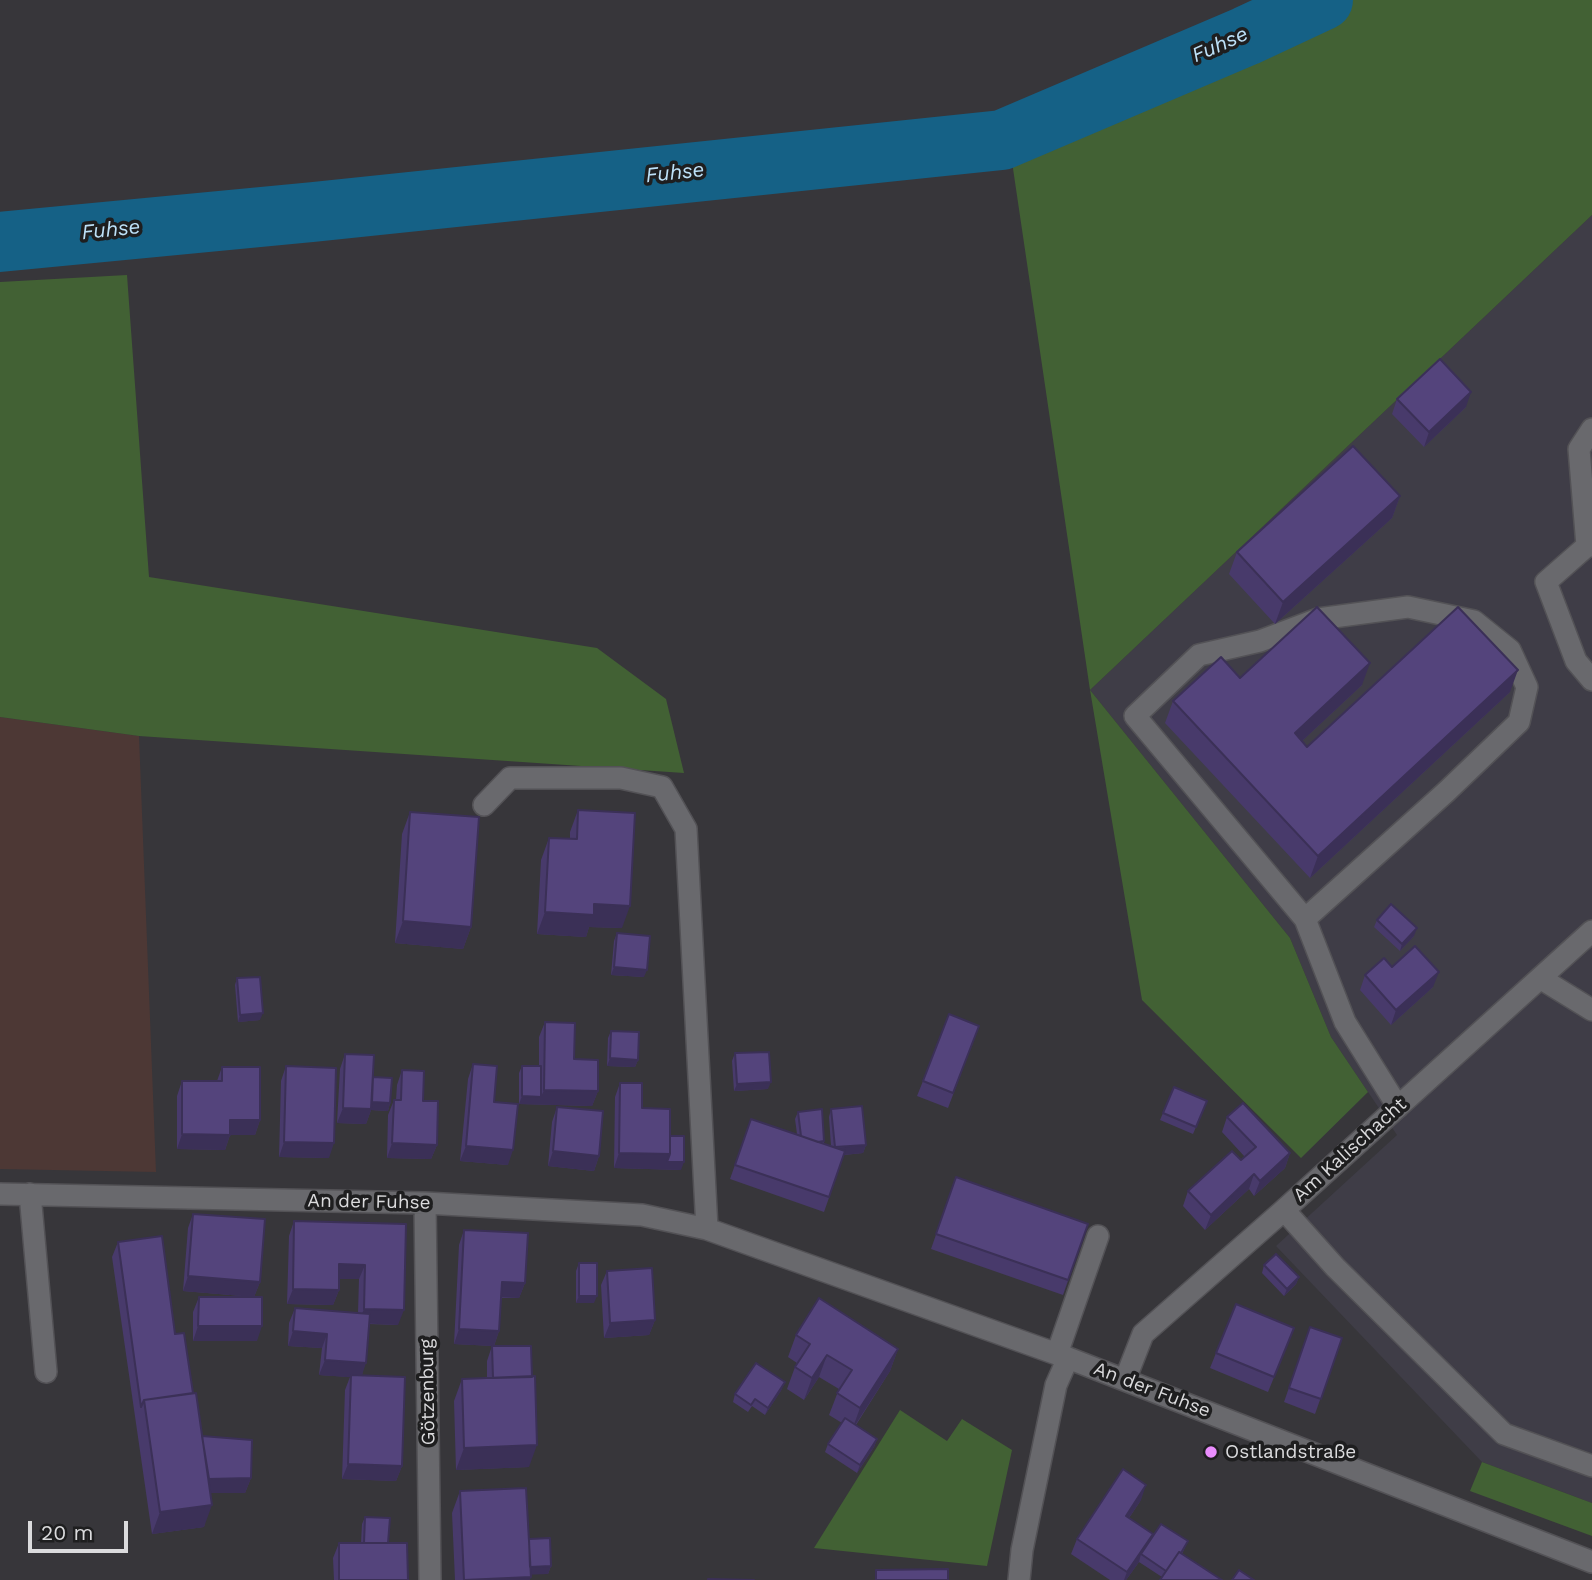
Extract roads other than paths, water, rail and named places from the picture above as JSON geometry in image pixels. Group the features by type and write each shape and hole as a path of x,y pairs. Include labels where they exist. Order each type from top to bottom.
{"street":[{"path":"1592,429 1578,449 1590,546 1545,582 1576,661 1592,680"},
{"path":"1306,919 1519,722 1527,687 1510,650 1474,621 1408,607 1318,619 1260,641 1199,655 1135,716 1306,919 1345,1022 1398,1107"},
{"path":"484,805 510,778 621,778 662,787 685,829 707,1229"},
{"name":"Am Kalischacht","path":"1125,1380 1143,1334 1592,931"},
{"path":"1540,978 1592,1010"},
{"name":"An der Fuhse","path":"0,1194 425,1203 642,1214 707,1229 1062,1356 1592,1562"},
{"path":"30,1194 47,1372"},
{"name":"Götzenburg","path":"425,1203 430,1580"},
{"path":"1284,1210 1335,1267 1504,1434 1592,1466"},
{"path":"1019,1580 1022,1550 1062,1356 1098,1236"}],"waterway":[{"name":"Fuhse","path":"0,242 1002,140 1246,36 1323,0"}],"place":[{"name":"Ostlandstraße","path":"1211,1452"}]}
